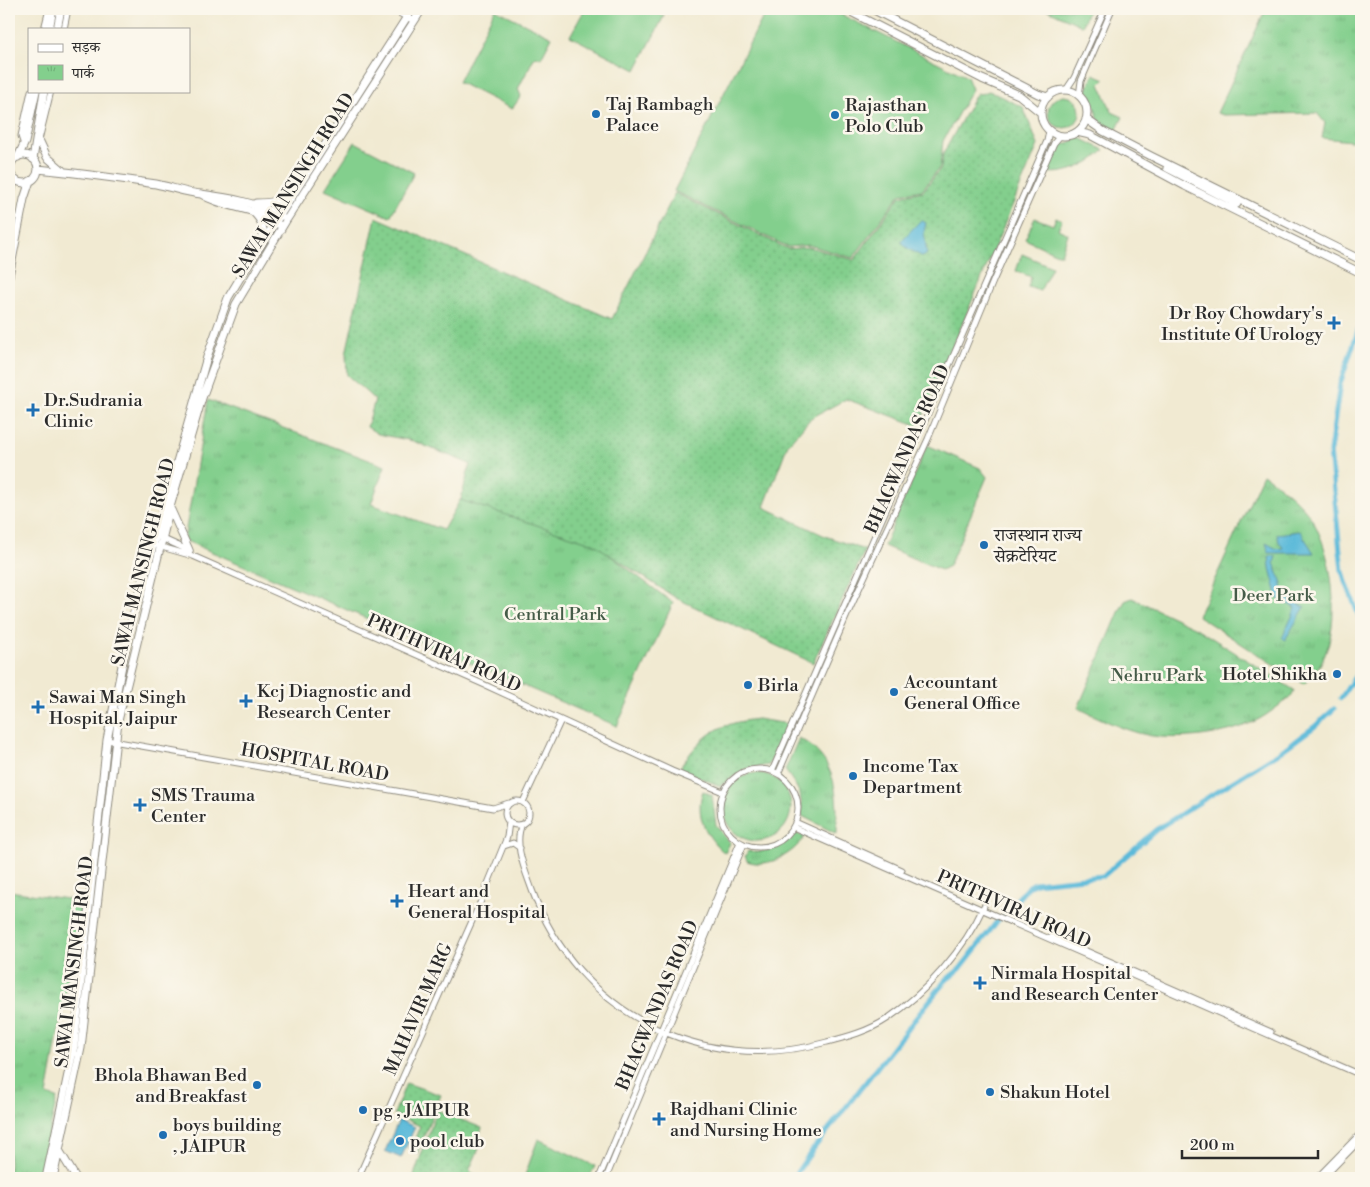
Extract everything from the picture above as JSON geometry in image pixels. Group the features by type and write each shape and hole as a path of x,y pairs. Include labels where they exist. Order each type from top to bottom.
{"main road":[{"path":"49,28 53,9"},
{"path":"57,28 61,9"},
{"path":"46,1178 74,1046 111,741 130,626 207,357 228,298 298,184 412,9"},
{"name":"SAWAI MANSINGH ROAD","path":"53,1178 81,1048 111,741 162,547 170,507 202,398 228,321 282,227 422,9"},
{"path":"845,9 982,79 1019,94 1040,112 1044,125 1049,131 1060,136 1077,132 1090,135 1185,186 1361,273"},
{"path":"872,9 1038,94 1048,96"},
{"path":"1040,112 1048,96 1058,91 1066,90 1079,96 1086,107 1086,119 1077,132"},
{"path":"9,214 13,178 9,167 24,145 36,92"},
{"path":"33,159 37,144 44,92"},
{"path":"1086,119 1103,131 1151,156 1361,260"},
{"path":"37,144 47,157 64,172"},
{"path":"9,276 24,198 30,181 37,174 38,169 33,159 26,155 18,156"},
{"path":"1151,156 1153,161 1361,264"},
{"path":"38,169 158,185 201,194 212,194 279,214 287,219"},
{"path":"13,178 21,183 30,181"},
{"path":"249,205 270,203 282,199 298,184"},
{"path":"249,205 282,227"},
{"path":"249,205 263,226 260,246"},
{"path":"170,507 191,553"},
{"path":"59,1150 76,1178"}],"street":[{"path":"44,28 49,9"},
{"path":"64,28 68,9"},
{"path":"391,9 414,21"},
{"path":"1066,90 1074,78 1105,9"},
{"path":"1079,96 1081,81 1112,9"},
{"path":"24,145 21,136 31,92"},
{"path":"37,144 51,92"},
{"name":"BHAGWANDAS ROAD","path":"775,772 989,277 1047,141 1049,131"},
{"name":"BHAGWANDAS ROAD","path":"775,772 928,440 994,279 1054,143 1060,136"},
{"path":"155,536 191,553"},
{"name":"PRITHVIRAJ ROAD","path":"153,544 191,553 672,771 723,792"},
{"path":"523,802 561,720"},
{"name":"HOSPITAL ROAD","path":"111,741 493,808 510,803"},
{"path":"753,769 775,772 790,784 797,799 794,825 788,834 775,844 760,847 742,843 727,832 720,816 719,808 723,792 730,781 741,773 753,769"},
{"path":"505,814 510,803 516,800 523,802 529,807 530,815 522,824 519,836 524,866 543,920 574,964 606,996 640,1021 664,1033 698,1045 744,1053 801,1049 857,1033 886,1020 928,983 957,952 984,907"},
{"path":"493,808 505,814 509,822 515,825 522,824"},
{"name":"MAHAVIR MARG","path":"358,1178 504,846 509,822"},
{"name":"PRITHVIRAJ ROAD","path":"794,825 1361,1073"},
{"path":"504,846 513,843 520,849"},
{"name":"BHAGWANDAS ROAD","path":"606,1178 742,843"},
{"name":"BHAGWANDAS ROAD","path":"599,1178 664,1033"},
{"path":"1316,1178 1361,1133"},
{"path":"1323,1178 1361,1140"}],"green space":[{"path":"495,9 552,37 541,58 535,56 518,89 521,96 512,109 458,82"},
{"path":"585,9 650,9 664,16 636,70 570,36"},
{"name":"Rajasthan Polo Club","path":"767,9 830,9 967,77 972,89 943,141 940,167 922,190 900,194 853,258 809,245 788,247 674,191"},
{"path":"1046,9 1089,9 1082,26"},
{"path":"1266,9 1361,9 1361,142 1322,138 1325,123 1317,113 1224,115 1217,113"},
{"path":"1094,74 1105,79 1100,84 1112,112 1123,117 1116,131 1099,122 1095,107 1086,91"},
{"path":"989,91 1023,107 1038,145 919,426 846,399 811,418 788,444 764,507 825,536 865,550 813,663 676,598 596,546 460,503 470,464 413,441 378,434 367,427 375,400 347,375 346,354 376,217 612,319 675,193 788,249 809,247 854,260 900,196 923,191 941,168 943,154 975,96 977,93"},
{"path":"1064,96 1070,97 1075,101 1079,106 1079,118 1075,123 1070,127 1064,128 1058,127 1053,123 1049,118 1048,112 1049,106 1053,101 1058,97"},
{"path":"1078,137 1104,150 1092,160 1077,168 1061,172 1046,172 1059,145 1069,143"},
{"path":"355,142 414,173 390,217 325,189"},
{"path":"1056,217 1062,220 1058,229 1068,234 1061,254 1057,254 1025,239 1035,218 1053,225"},
{"path":"1022,254 1052,267 1040,291 1028,287 1031,277 1016,271"},
{"name":"Central Park","path":"208,400 385,466 371,504 443,530 460,500 595,544 673,603 617,726 184,540"},
{"path":"927,445 980,468 987,477 949,566 941,570 884,546"},
{"name":"Deer Park","path":"1263,474 1297,501 1307,512 1316,527 1329,564 1333,607 1332,628 1328,647 1321,663 1304,684 1198,616"},
{"name":"Nehru Park","path":"1132,598 1196,628 1294,690 1292,696 1262,718 1241,727 1207,735 1183,737 1150,736 1139,733 1078,708 1120,610 1125,601"},
{"path":"758,719 788,724 769,765 745,769 720,786 679,769 695,747 712,733 732,724"},
{"path":"799,738 822,757 829,768 836,793 837,834 802,816 798,791 785,770"},
{"path":"750,773 764,773 776,778 786,788 791,800 791,814 786,826 776,836 764,841 750,841 738,836 728,826 723,814 723,800 728,788 738,778"},
{"path":"703,791 712,795 716,825 730,843 725,853 713,841 704,826 700,809"},
{"path":"795,833 805,836 787,854 763,863 747,861 745,856 748,851 755,852 774,848 785,842"},
{"path":"9,891 82,901 47,1095 57,1098 39,1178 9,1178"},
{"path":"406,1083 441,1095 417,1153 410,1150 420,1126 394,1114"},
{"path":"437,1110 482,1128 477,1142 481,1144 469,1171 476,1175 476,1178 413,1178"},
{"path":"538,1139 595,1166 589,1178 524,1178"}],"water":[{"path":"921,220 926,223 924,232 927,254 923,257 907,248 901,241"},
{"path":"1300,531 1314,553 1269,553 1266,543 1277,549 1283,548 1277,534"},
{"path":"1269,556 1276,556 1274,563 1282,583 1283,597 1305,607 1285,640 1282,638 1296,608 1278,599"},
{"path":"399,1120 415,1127 401,1158 385,1151"}],"waterway":[{"path":"1361,322 1340,384 1330,451 1342,571 1361,622"},
{"path":"1341,698 1358,672 1361,633"},
{"path":"1005,913 1028,887 1035,883 1103,876 1157,829 1280,752 1314,727 1334,709"},
{"path":"793,1178 814,1148 945,981 960,969 999,919"}],"place":[{"name":"Taj Rambagh Palace","path":"596,114"},
{"name":"Rajasthan Polo Club","path":"835,115"},
{"name":"Dr Roy Chowdary's Institute Of Urology","path":"1334,323"},
{"name":"Dr.Sudrania Clinic","path":"33,410"},
{"name":"राजस्थान राज्य सेक्रटेरियट","path":"984,545"},
{"name":"Hotel Shikha","path":"1337,674"},
{"name":"Birla","path":"748,685"},
{"name":"Accountant General Office","path":"894,692"},
{"name":"Kcj Diagnostic and Research Center","path":"246,701"},
{"name":"Sawai Man Singh Hospital, Jaipur","path":"38,707"},
{"name":"Income Tax Department","path":"853,776"},
{"name":"SMS Trauma Center","path":"140,805"},
{"name":"Heart and General Hospital","path":"397,901"},
{"name":"Nirmala Hospital and Research Center","path":"980,983"},
{"name":"Bhola Bhawan Bed and Breakfast","path":"257,1085"},
{"name":"Shakun Hotel","path":"990,1092"},
{"name":"pg , JAIPUR","path":"363,1110"},
{"name":"Rajdhani Clinic and Nursing Home","path":"659,1119"},
{"name":"boys building , JAIPUR","path":"163,1135"},
{"name":"pool club","path":"400,1141"}]}
